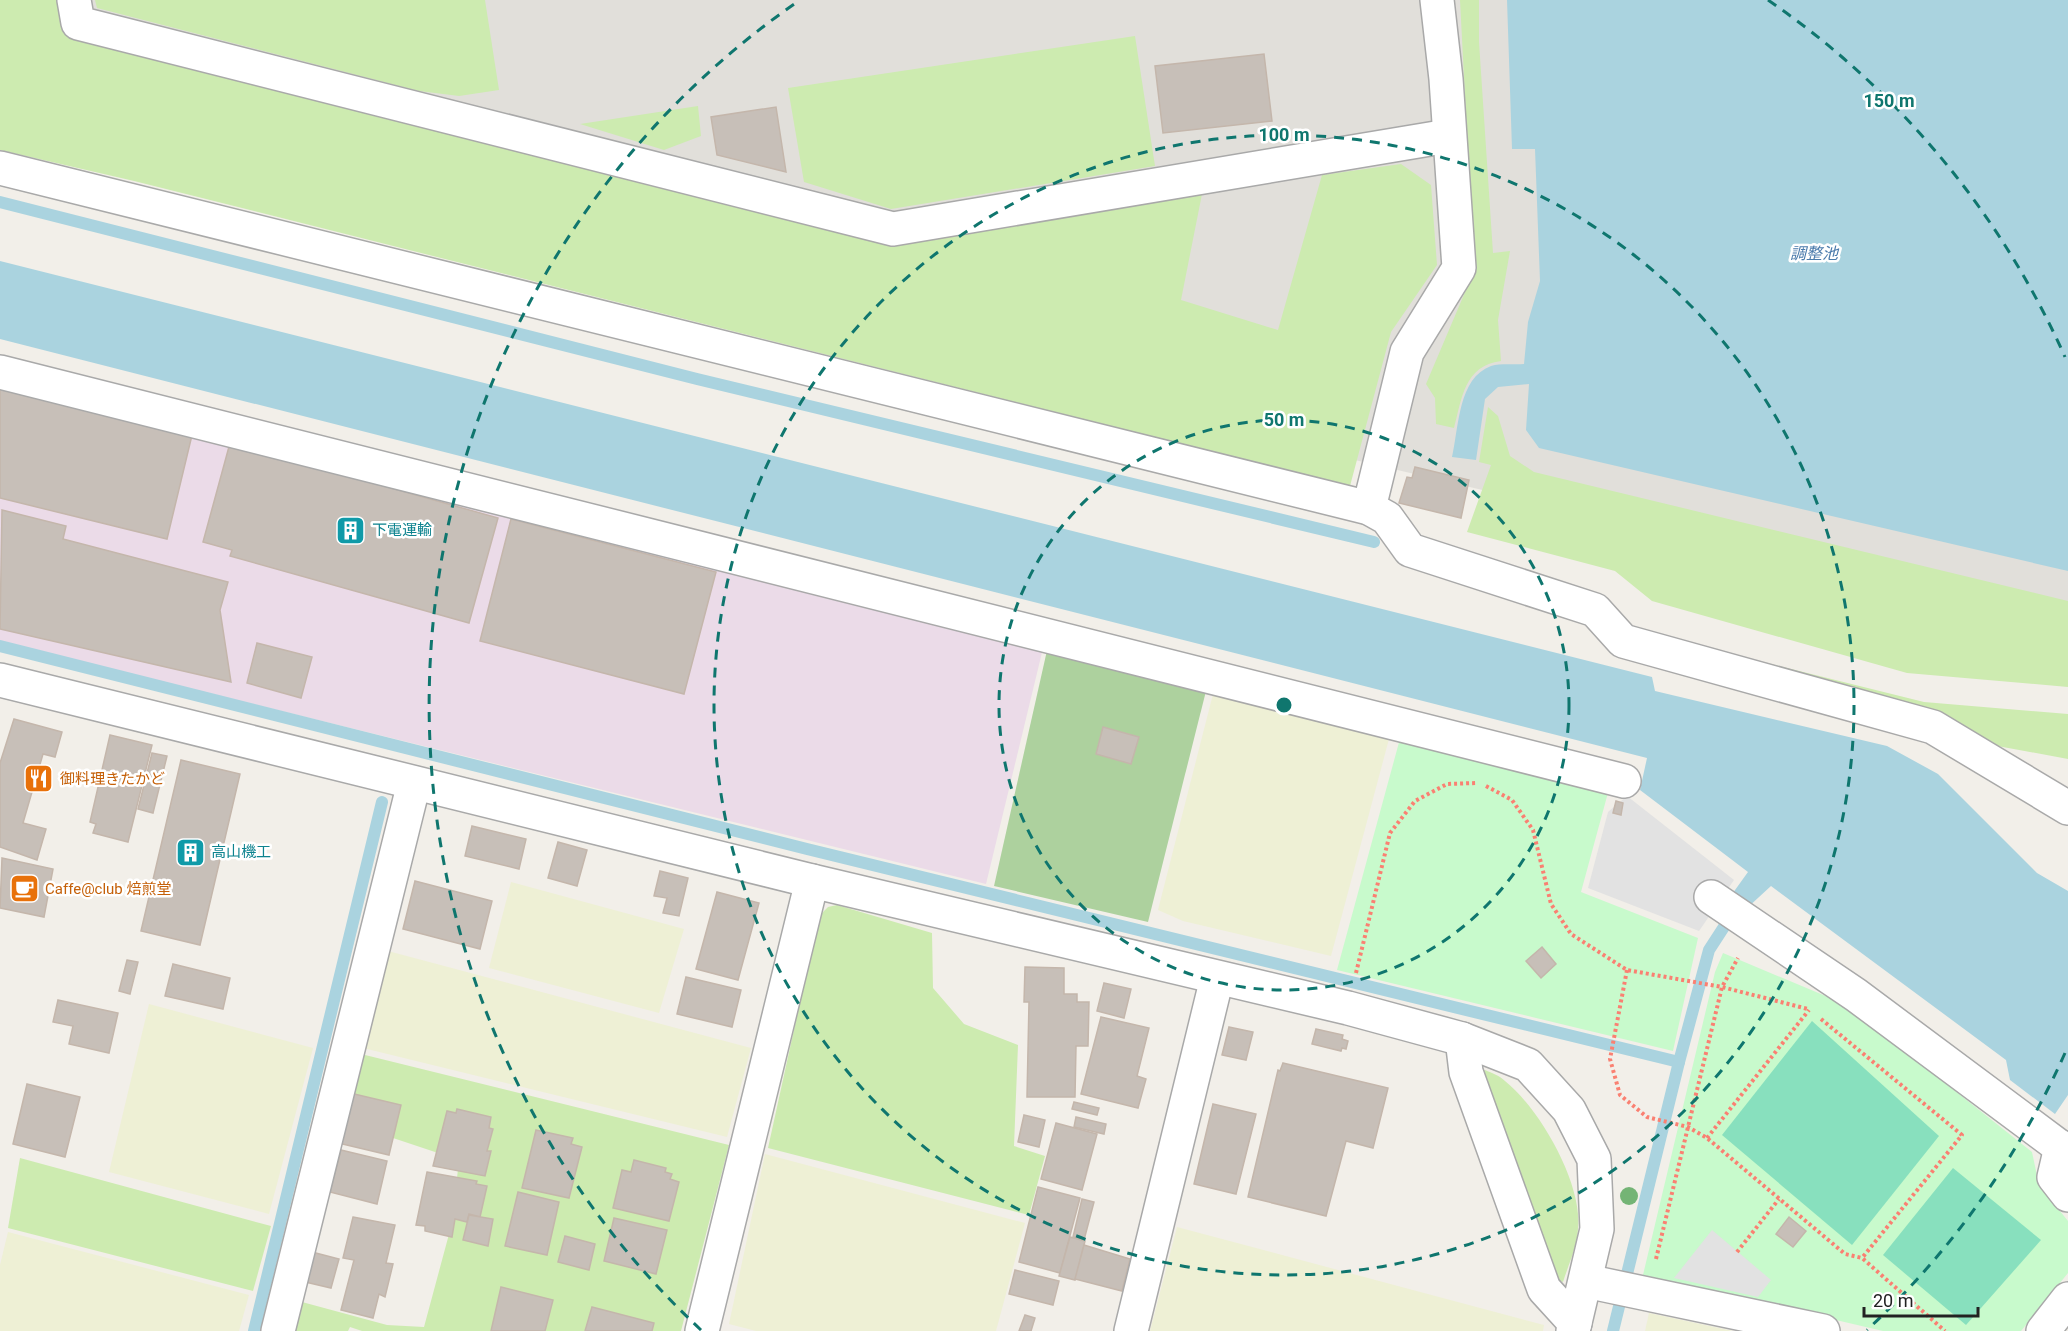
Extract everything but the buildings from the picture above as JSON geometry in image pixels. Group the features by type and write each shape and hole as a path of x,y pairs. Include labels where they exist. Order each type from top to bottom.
{"street":[{"path":"74,0 78,23 893,229 1448,136"},
{"path":"1369,508 1407,352 1459,268 1448,136 1446,79 1437,0"},
{"path":"0,168 1369,508 1387,518 1410,550 1595,610 1623,641 1933,727 2068,808"},
{"path":"0,372 1624,781"},
{"path":"0,680 1462,1039 1528,1065 1569,1110 1594,1159 1597,1229 1592,1282 1574,1327 1544,1289 1466,1072 1462,1039"},
{"path":"278,1331 414,783"},
{"path":"702,1331 812,881"},
{"path":"1732,912 1856,995 2065,1150 2054,1177 2068,1195"},
{"path":"1131,1331 1217,978"},
{"path":"1592,1282 1823,1331"},
{"path":"2043,1331 2068,1299"}],"path":[{"path":"1358,965 1390,833 1415,801 1447,784 1481,783 1512,800 1533,830 1551,904 1571,934 1627,970 1722,987 1810,1009 1962,1135 1862,1258"},
{"path":"1642,1291 1688,1127 1722,987 1732,912"},
{"path":"1627,970 1610,1059 1620,1095 1647,1117 1688,1127 1707,1138 1845,1254 1862,1258 1945,1331"},
{"path":"1707,1138 1810,1009"},
{"path":"1737,1252 1779,1199"}],"shaded area":[{"path":"0,0 2068,0 2068,628 0,141"},
{"path":"0,383 1045,640 986,884 0,642"},
{"path":"1627,796 1734,880 1699,931 1588,888 1608,812"},
{"path":"1712,1230 1771,1280 1758,1297 1674,1278"}],"green space":[{"path":"0,0 58,0 64,33 894,243 1202,194 1181,300 1278,330 1322,175 1401,164 1431,185 1437,265 1391,332 1350,486 134,181 0,150"},
{"path":"95,0 485,0 499,90 459,96 419,91 97,8"},
{"path":"1460,0 1479,0 1479,42 1493,253 1510,251 1498,320 1501,361 1479,369 1472,376 1463,395 1454,428 1436,424 1435,398 1426,384 1474,271"},
{"path":"1135,36 1155,166 891,209 804,182 788,88"},
{"path":"698,106 701,136 664,150 580,124"},
{"path":"1488,407 1498,416 1510,456 1534,472 2068,601 2068,687 1907,673 1652,601 1615,571 1467,532 1491,465 1479,462"},
{"path":"1638,631 1924,702 2068,714 2068,759 1992,745"},
{"path":"1048,646 1207,687 1148,922 994,886"},
{"path":"1213,694 1389,739 1331,956 1183,921 1158,910"},
{"path":"1401,735 1609,789 1581,892 1698,938 1673,1051 1337,970"},
{"path":"511,882 684,929 659,1013 489,968"},
{"path":"837,905 932,933 933,988 964,1024 1018,1045 1014,1146 1045,1156 1029,1215 768,1148 819,916 828,907"},
{"path":"388,951 751,1048 727,1137 363,1048"},
{"path":"1723,953 1847,1005 2032,1152 2039,1185 2068,1221 2068,1273 2021,1331 1883,1331 1643,1275 1715,972"},
{"path":"149,1004 313,1048 269,1214 109,1172"},
{"path":"1812,1021 1939,1136 1852,1245 1722,1135"},
{"path":"361,1054 729,1145 681,1331 362,1331 350,1327 348,1331 295,1331 302,1302 387,1325 424,1327 452,1223 459,1160 345,1122"},
{"path":"1485,1070 1503,1079 1532,1110 1556,1149 1574,1191 1578,1211 1578,1229 1563,1282 1551,1276 1479,1073"},
{"path":"765,1154 1025,1223 996,1331 756,1331 729,1324"},
{"path":"20,1158 271,1226 253,1291 8,1228"},
{"path":"1953,1168 2041,1240 1966,1325 1883,1255"},
{"path":"1177,1227 1544,1325 1543,1331 1150,1331"},
{"path":"8,1232 249,1295 239,1331 0,1331 0,1265"},
{"path":"1649,1313 1733,1331 1645,1331"}],"water":[{"name":"調整池","path":"1507,0 2068,0 2068,571 1539,448 1526,430 1529,384 1498,387 1485,399 1476,460 1452,457 1462,405 1472,381 1480,372 1491,366 1524,364 1528,322 1540,281 1535,149 1512,149"},
{"path":"0,261 1652,677 1655,691 1887,746 1938,774 2037,873 2068,891 2068,1095 2055,1114 2010,1080 2006,1060 1771,886 1746,909 1730,897 1748,872 1640,790 1647,758 0,339"}],"waterway":[{"path":"0,202 697,379 1374,542"},
{"path":"0,646 807,849 1679,1062"},
{"path":"254,1331 382,802"},
{"path":"1613,1331 1709,950 1733,913"}],"place":[{"name":"下電運輸","path":"351,530"},
{"name":"御料理きたかど","path":"39,779"},
{"name":"高山機工","path":"190,852"},
{"name":"Caffe@club 焙煎堂","path":"24,889"}]}
